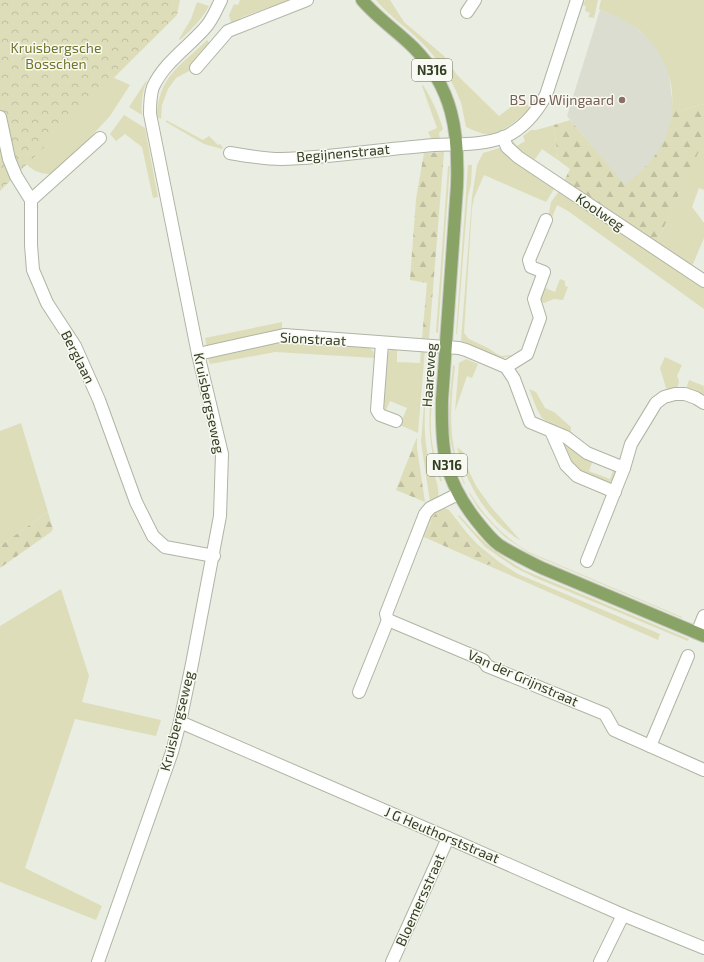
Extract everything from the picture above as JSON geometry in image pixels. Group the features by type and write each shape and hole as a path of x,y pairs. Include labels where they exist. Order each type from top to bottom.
{"main road":[{"name":"Haareweg","path":"362,0 414,48 430,67 447,97 454,119 458,161 457,186 441,428 443,451 448,472 458,494 467,508 498,544 517,556 700,635"}],"street":[{"name":"Kruisbergseweg","path":"98,962 172,752 180,722 214,556 220,516 222,454 198,354 150,114 152,91 158,79 167,66 204,29 213,17 221,0"},
{"path":"196,68 228,32 307,0"},
{"path":"467,12 475,0"},
{"name":"Begijnenstraat","path":"230,153 258,158 311,158 423,146 477,143 503,137 513,132 528,120 546,95 577,0"},
{"path":"204,29 220,41"},
{"path":"0,117 9,159 16,176 31,200 100,138"},
{"name":"Koolweg","path":"503,137 507,147 518,156 704,281"},
{"name":"Berglaan","path":"31,200 31,245 34,270 47,303 74,346 99,400 136,502 153,536 166,547 214,556"},
{"path":"546,220 529,260 531,267 544,272 534,299 540,318 527,354 506,367 514,379 530,422 566,437 587,453 624,468"},
{"name":"Sionstraat","path":"198,354 284,335 446,347 466,350 506,367"},
{"path":"382,343 377,410 380,415 396,421"},
{"path":"588,560 624,468 631,444 656,403 664,396 684,394 696,398 704,403"},
{"path":"551,431 566,465 577,476 615,492"},
{"path":"359,692 388,620 386,614 425,514 430,508 458,494"},
{"path":"700,635 704,616"},
{"name":"Van der Grijnstraat","path":"388,620 483,660 487,666 605,714 614,730 704,770"},
{"path":"650,746 688,656"},
{"name":"J G Heuthorststraat","path":"180,722 623,915 704,948"},
{"name":"Bloemersstraat","path":"392,962 448,838"},
{"path":"600,962 623,915"}],"shaded area":[{"name":"BS De Wijngaard","path":"600,10 629,22 648,38 657,49 665,63 669,75 673,107 669,130 665,141 649,164 625,186 567,116"}],"green space":[{"name":"Kruisbergsche Bosschen","path":"0,0 180,0 177,15 0,191"},
{"path":"240,0 291,0 272,10 267,8 240,18 238,24 232,27 229,15 234,4 238,5"},
{"path":"376,0 390,0 404,22 444,56 457,75 499,116 522,98 530,108 512,124 496,133 484,134 466,127 458,94 444,70 421,42 386,11"},
{"path":"585,0 598,0 594,18 588,17 590,13 585,11 586,6 583,5"},
{"path":"601,0 704,0 704,104 679,111 672,111 671,84 668,72 663,59 656,48 638,29 624,20 599,9"},
{"path":"197,2 209,6 196,24 180,40 179,39 191,19"},
{"path":"0,26 130,85 110,116 58,172 52,174 41,173 32,169 20,157"},
{"path":"207,40 211,45 191,70 176,78 168,89 162,105 161,119 157,117 158,103 166,81 180,65"},
{"path":"146,81 142,98 142,115 129,107"},
{"path":"423,85 439,117 443,129 439,133 440,139 432,140 428,132 437,128 422,86"},
{"path":"704,104 704,153 699,151 656,244 564,181 570,169 558,160 554,125 570,120 625,185 643,169 657,153 667,134 672,111 679,111"},
{"path":"124,115 145,128 158,197 153,198 142,147 125,134 116,141 110,134"},
{"path":"166,120 203,140 209,136 223,148 204,144 166,122"},
{"path":"554,125 558,160 542,149 533,162 509,143 513,141 517,146 525,141 523,136 531,130"},
{"path":"503,147 554,186 554,189 546,202 484,175 474,198 472,208 464,333 469,339 501,356 511,355 502,358 461,341 472,197 477,165 483,153"},
{"path":"699,150 704,153 704,190 699,188 692,207 704,223 704,238 693,264 687,265 656,244"},
{"path":"444,152 429,339 422,338 427,283 410,280 416,199 424,153"},
{"path":"468,165 472,165 471,184 468,196 456,334"},
{"path":"448,166 450,166 438,333 436,332"},
{"path":"559,191 704,285 704,309 568,211 557,205 551,220 548,218 551,202"},
{"path":"560,279 565,281 565,286 568,287 563,300 554,299 544,303 540,301 539,296 543,287 555,292"},
{"path":"282,322 282,328 289,328 275,333 207,348 205,338"},
{"path":"282,340 367,346 373,351 375,358 275,352 210,364 208,358"},
{"path":"397,348 397,362 420,363 421,350 425,350 418,433 400,425 407,408 390,401 386,410 382,409 386,356 390,350"},
{"path":"428,355 430,355 425,406 426,444 439,494 438,498 430,502 421,442"},
{"path":"665,357 682,365 677,376 679,381 677,389 668,390 666,388 660,368"},
{"path":"466,359 478,364 472,378 467,376 455,411 459,363"},
{"path":"434,361 436,361 431,432 434,451 442,481 440,481 435,464 430,435 430,407"},
{"path":"453,365 455,366 451,425 455,453 465,484 461,478 455,458 449,430 449,406"},
{"path":"689,380 704,386 704,396 686,389"},
{"path":"529,389 536,392 545,408 554,412 571,427 571,432 573,433 572,436 563,428 542,418"},
{"path":"21,423 48,512 0,546 0,431"},
{"path":"417,437 417,448 425,502 396,490"},
{"path":"559,438 593,460 589,471 610,479 614,468 618,471 614,481 609,484 580,473 568,461"},
{"path":"457,447 463,452 468,469 476,486 491,507 521,541 507,531 484,507 468,478"},
{"path":"469,493 482,511 503,533 529,552 682,618 529,553 505,537 492,524 478,508"},
{"path":"442,507 449,510 477,544 499,562 518,574 660,634 658,640 487,565 495,563 473,547 460,533 431,521 424,537 421,536 428,519 433,513"},
{"path":"441,510 445,511 460,533 473,547 495,563 487,565 424,537 435,514"},
{"path":"48,512 53,529 51,532 0,568 0,546"},
{"path":"459,515 489,546 524,570 689,639 688,641 536,578 514,567 485,547 458,516"},
{"path":"61,589 89,676 82,702 161,720 156,736 75,719 25,868 102,906 96,920 0,882 0,626"}],"place":[{"name":"BS De Wijngaard","path":"622,100"}]}
